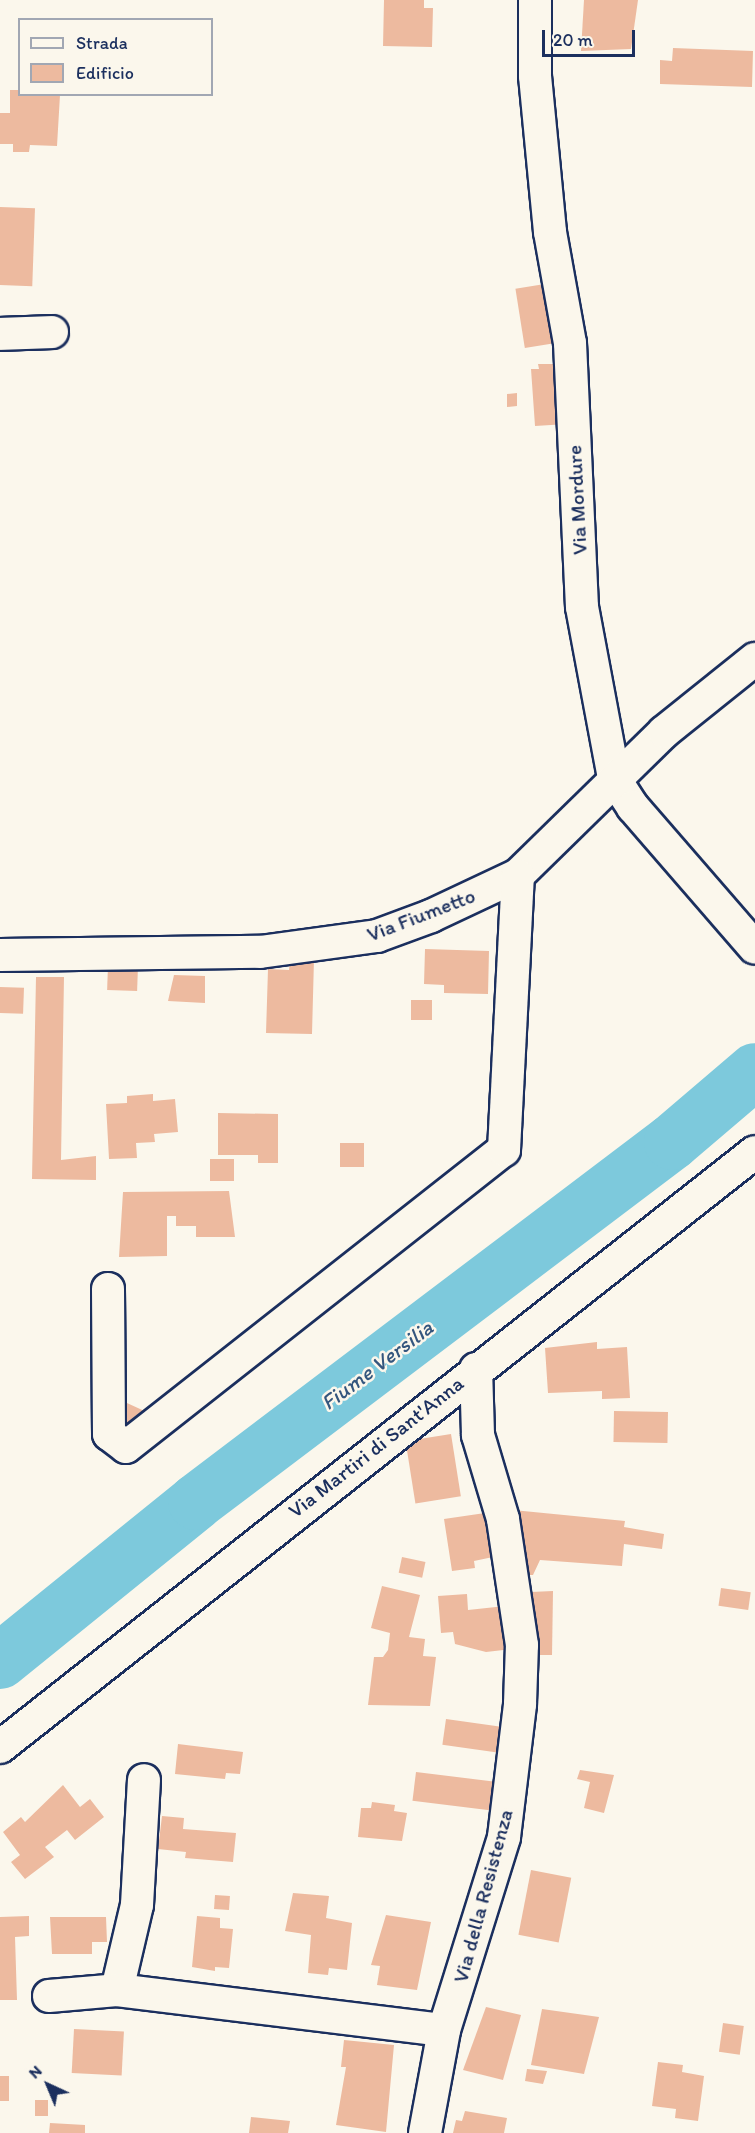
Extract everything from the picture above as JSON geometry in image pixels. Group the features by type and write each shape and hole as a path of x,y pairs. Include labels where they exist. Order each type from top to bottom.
{"street":[{"name":"Via Mordure","path":"535,0 535,76 550,232 570,343 582,607 614,778 633,807 755,948"},
{"path":"0,334 52,332"},
{"name":"Via Fiumetto","path":"0,955 260,952 322,946 388,932 518,875 614,778 755,659"},
{"path":"108,1289 109,1434 126,1448 504,1150 518,875"},
{"name":"Via Martiri di Sant'Anna","path":"0,1747 476,1369 755,1152"},
{"name":"Via della Resistenza","path":"425,2133 444,2030 504,1837 520,1704 522,1645 503,1519 478,1435 476,1369"},
{"path":"117,1990 137,1905 144,1780"},
{"path":"49,1996 117,1990 444,2030"}],"building":[{"path":"384,0 424,0 424,8 433,8 432,47 383,46"},
{"path":"584,0 638,0 631,49 581,51"},
{"path":"673,48 753,51 752,87 660,84 660,60 672,61"},
{"path":"10,90 18,90 18,96 60,96 57,146 30,145 29,152 13,152 13,144 0,144 0,113 10,113"},
{"path":"0,207 35,208 32,286 0,285"},
{"path":"551,283 560,342 525,348 515,289"},
{"path":"538,364 564,364 567,424 535,426 531,369 539,369"},
{"path":"517,393 517,406 507,407 507,394"},
{"path":"425,949 489,951 488,994 444,993 444,985 424,984"},
{"path":"290,959 314,959 312,1034 266,1033 268,969 289,970"},
{"path":"108,965 138,966 137,991 107,990"},
{"path":"174,975 205,976 205,1003 168,1001"},
{"path":"36,977 64,977 61,1160 96,1156 96,1180 32,1179"},
{"path":"0,987 24,988 23,1014 0,1013"},
{"path":"411,1000 432,1000 432,1020 411,1020"},
{"path":"153,1094 153,1101 175,1099 178,1132 154,1134 155,1142 136,1143 137,1158 109,1159 106,1104 127,1103 127,1096"},
{"path":"218,1113 278,1114 278,1163 258,1163 258,1155 218,1155"},
{"path":"340,1143 364,1143 364,1167 340,1167"},
{"path":"210,1159 234,1159 234,1181 210,1181"},
{"path":"229,1191 235,1237 196,1237 196,1226 176,1226 176,1216 167,1216 167,1256 119,1257 123,1192"},
{"path":"597,1342 597,1349 627,1347 630,1398 602,1399 602,1391 548,1393 545,1348"},
{"path":"116,1398 151,1414 133,1427 115,1417"},
{"path":"614,1411 668,1412 667,1443 613,1442"},
{"path":"451,1434 461,1496 415,1503 406,1441"},
{"path":"513,1510 625,1521 624,1527 664,1534 662,1549 624,1544 622,1566 540,1560 533,1575 523,1575"},
{"path":"485,1513 493,1557 474,1561 475,1568 452,1571 444,1519"},
{"path":"402,1557 425,1562 422,1578 399,1573"},
{"path":"382,1586 420,1595 409,1637 425,1639 423,1656 436,1657 430,1706 368,1705 374,1657 383,1657 388,1650 390,1633 371,1628"},
{"path":"721,1588 751,1592 748,1610 718,1606"},
{"path":"553,1591 552,1655 534,1655 531,1592"},
{"path":"467,1594 468,1610 514,1605 512,1649 486,1652 455,1644 453,1632 441,1633 438,1596"},
{"path":"446,1719 513,1728 510,1754 442,1745"},
{"path":"178,1744 243,1752 240,1774 226,1773 225,1779 175,1774"},
{"path":"580,1770 614,1775 604,1813 584,1808 590,1782 577,1779"},
{"path":"416,1772 505,1783 502,1812 412,1801"},
{"path":"63,1785 80,1807 90,1799 104,1817 75,1840 67,1830 45,1847 54,1857 25,1879 11,1862 20,1855 3,1832 21,1817 25,1822"},
{"path":"372,1802 395,1805 394,1811 407,1813 402,1841 358,1837 361,1808 371,1808"},
{"path":"162,1816 184,1818 183,1829 236,1833 233,1862 185,1858 186,1852 158,1849"},
{"path":"531,1870 571,1878 559,1943 518,1935"},
{"path":"293,1893 329,1896 326,1918 352,1923 347,1970 329,1968 328,1975 308,1973 311,1935 285,1931"},
{"path":"215,1895 230,1896 229,1910 214,1909"},
{"path":"386,1915 431,1922 417,1990 377,1985 380,1966 371,1965"},
{"path":"29,1916 29,1936 15,1937 17,2000 0,2000 0,1917"},
{"path":"197,1916 220,1918 220,1928 233,1929 229,1968 215,1967 215,1971 192,1967"},
{"path":"50,1917 106,1917 107,1942 92,1942 92,1954 52,1954"},
{"path":"486,2007 521,2015 503,2080 463,2070"},
{"path":"542,2009 599,2017 584,2074 531,2065"},
{"path":"723,2023 744,2026 740,2055 719,2052"},
{"path":"74,2029 124,2032 122,2076 72,2073"},
{"path":"344,2040 394,2045 386,2132 336,2125 346,2067 341,2067"},
{"path":"658,2062 683,2065 682,2072 704,2076 698,2121 675,2118 676,2109 652,2106"},
{"path":"527,2069 547,2071 543,2084 525,2081"},
{"path":"0,2076 9,2076 9,2101 0,2101"},
{"path":"35,2100 48,2100 48,2116 35,2116"},
{"path":"465,2111 507,2118 504,2133 453,2133 456,2120 462,2121"},
{"path":"251,2117 290,2121 288,2133 249,2133"},
{"path":"50,2123 85,2125 85,2133 49,2133"}],"waterway":[{"name":"Fiume Versilia","path":"0,1661 196,1502 672,1142 755,1071"}]}
